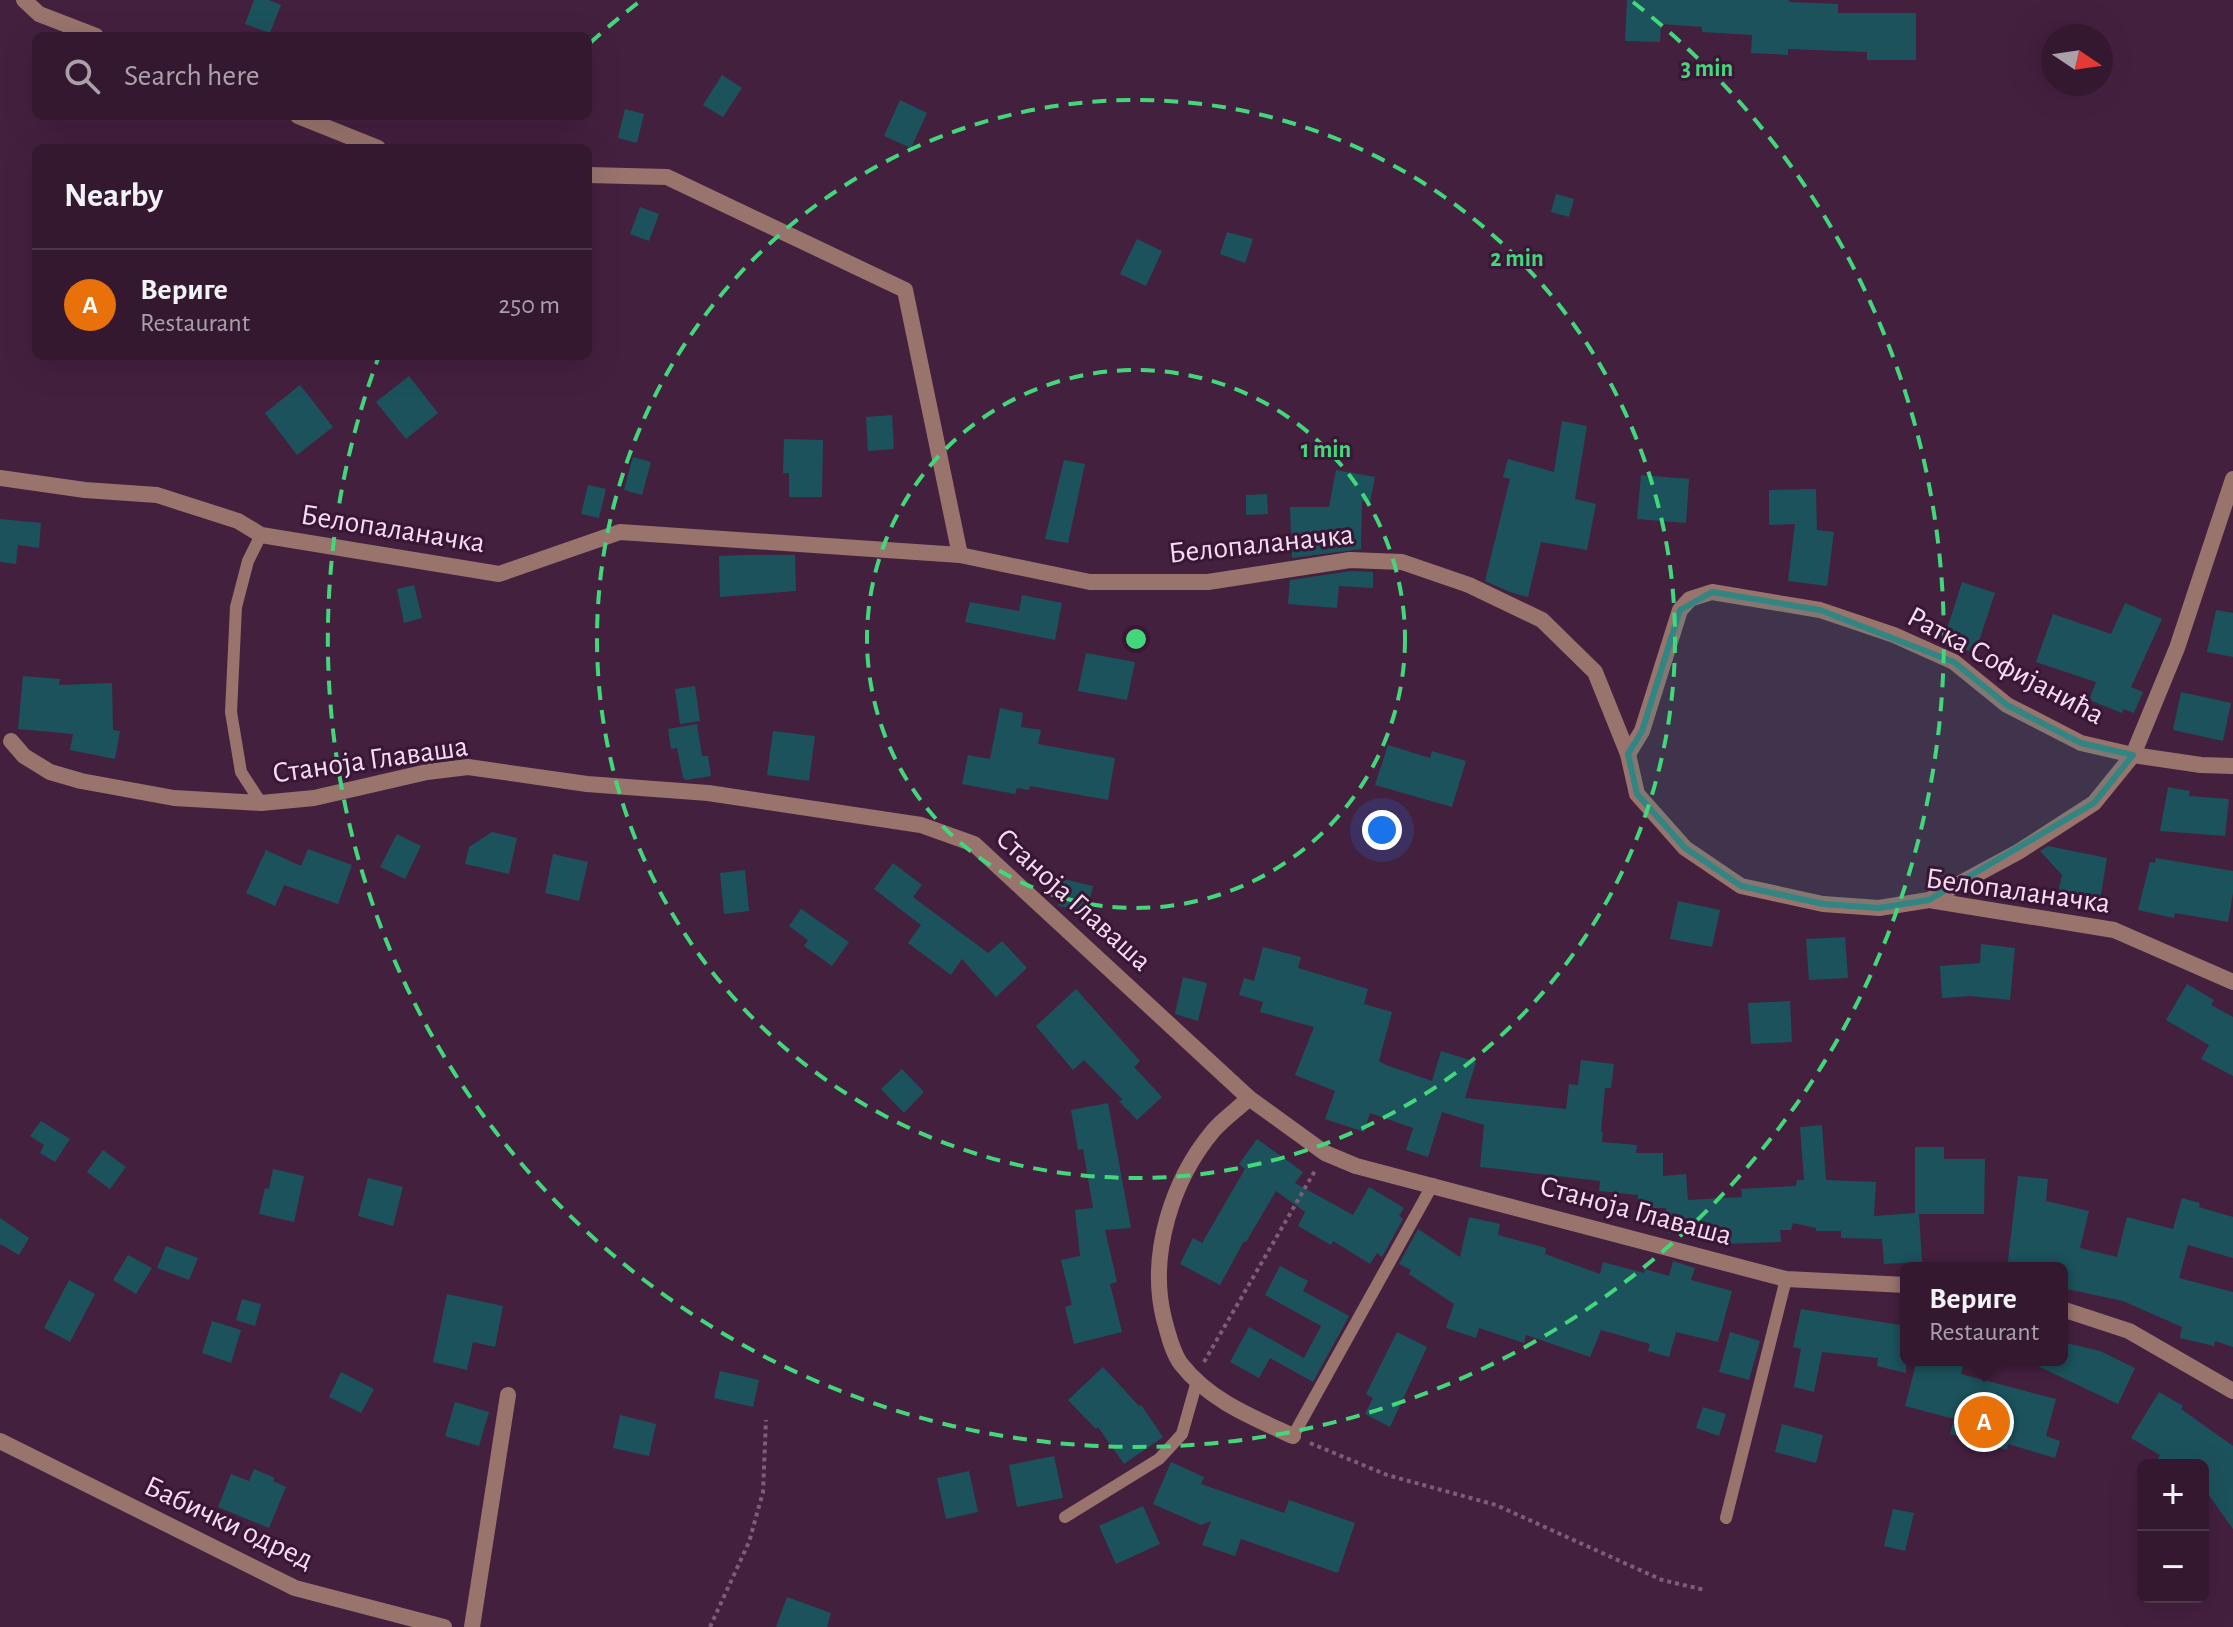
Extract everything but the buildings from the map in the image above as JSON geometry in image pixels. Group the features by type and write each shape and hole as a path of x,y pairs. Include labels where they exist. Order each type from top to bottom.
{"street":[{"path":"24,0 39,14 86,32"},
{"path":"308,120 368,144"},
{"path":"592,175 667,177 905,290 960,555"},
{"name":"Белопаланачка","path":"0,478 85,490 157,495 227,517 261,535 499,574 620,532 960,555 1090,582 1208,582 1350,560 1402,562 1469,585 1542,620 1595,672 1628,754 1637,794 1685,848 1741,886 1823,904 1879,908 1929,900 2114,930 2233,982"},
{"name":"Ратка Софијанића","path":"1929,900 2018,852 2094,803 2133,755 2177,648 2233,479"},
{"name":"Ратка Софијанића","path":"1628,754 1642,731 1680,610 1690,599 1712,592 1820,610 1894,635 1954,662 2007,705 2081,743 2133,755 2201,765 2233,766"},
{"name":"Станоја Главаша","path":"11,741 24,756 50,772 81,781 174,798 261,803 314,798 427,772 468,767 587,784 708,793 921,825 974,844 1249,1098 1325,1153 1356,1166 1786,1279 1900,1285"},
{"path":"1249,1098 1214,1130 1190,1165 1173,1199 1164,1233 1160,1304 1180,1362 1197,1381 1215,1398 1293,1436"},
{"path":"2068,1311 2129,1331 2233,1391"},
{"path":"472,1627 508,1395"},
{"name":"Бабички одред","path":"0,1441 295,1588 444,1627"}],"lane":[{"path":"261,535 248,561 236,607 231,712 241,772 261,803"},
{"path":"1293,1436 1433,1184"},
{"path":"1726,1518 1786,1279"},
{"path":"1065,1517 1159,1459 1182,1434 1197,1381"}],"path":[{"path":"1197,1381 1207,1354 1325,1153"},
{"path":"710,1627 749,1542 763,1492 766,1420"},
{"path":"1293,1436 1387,1475 1496,1505 1662,1580 1705,1590"}],"highlighted area":[{"path":"1712,592 1820,610 1954,662 2007,705 2081,743 2133,755 2094,803 1929,900 1879,908 1823,904 1741,886 1685,848 1637,794 1628,754 1642,731 1680,610"}],"place":[{"name":"Вериге","path":"1984,1422"}]}
